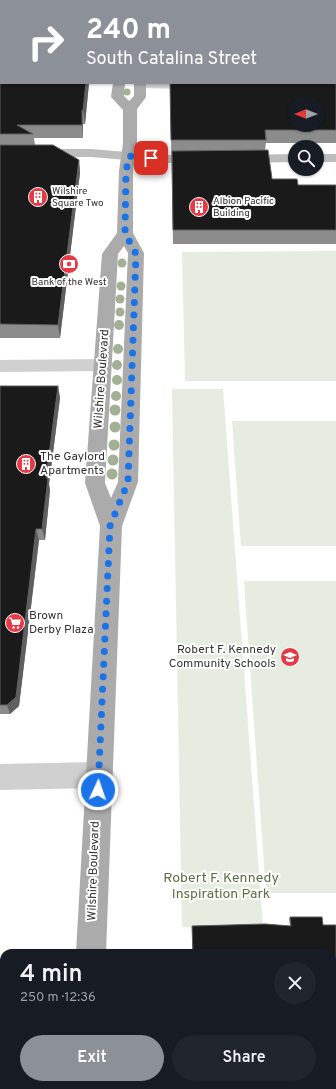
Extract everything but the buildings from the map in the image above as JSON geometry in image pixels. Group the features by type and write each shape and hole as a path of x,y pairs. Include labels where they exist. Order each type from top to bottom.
{"main road":[{"path":"119,84 118,97 130,110"},
{"name":"Wilshire Boulevard","path":"91,949 110,526 128,482 136,254 125,233 126,171 129,156 130,110 140,97 140,84"},
{"name":"Wilshire Boulevard","path":"110,526 95,483 110,254 125,233"}],"street":[{"path":"0,153 91,153 163,159 288,158"},
{"path":"324,158 336,158"},
{"path":"0,366 103,365"},
{"path":"0,777 98,775"}],"lane":[{"path":"140,84 202,86"}],"green space":[{"path":"336,251 336,381 185,381 182,252"},
{"name":"Robert F. Kennedy Inspiration Park","path":"172,389 223,389 263,926 182,927"},
{"path":"232,421 336,421 336,546 241,546"},
{"path":"244,581 336,581 336,893 266,893"}],"place":[{"name":"Wilshire Square Two","path":"38,197"},
{"name":"Albion Pacific Building","path":"199,207"},
{"name":"Bank of the West","path":"69,264"},
{"name":"The Gaylord Apartments","path":"26,464"},
{"name":"Brown Derby Plaza","path":"15,623"},
{"name":"Robert F. Kennedy Community Schools","path":"290,657"}],"route":[{"path":"98,790 110,526 128,482 136,254 125,233 126,171 129,156 151,158"}]}
